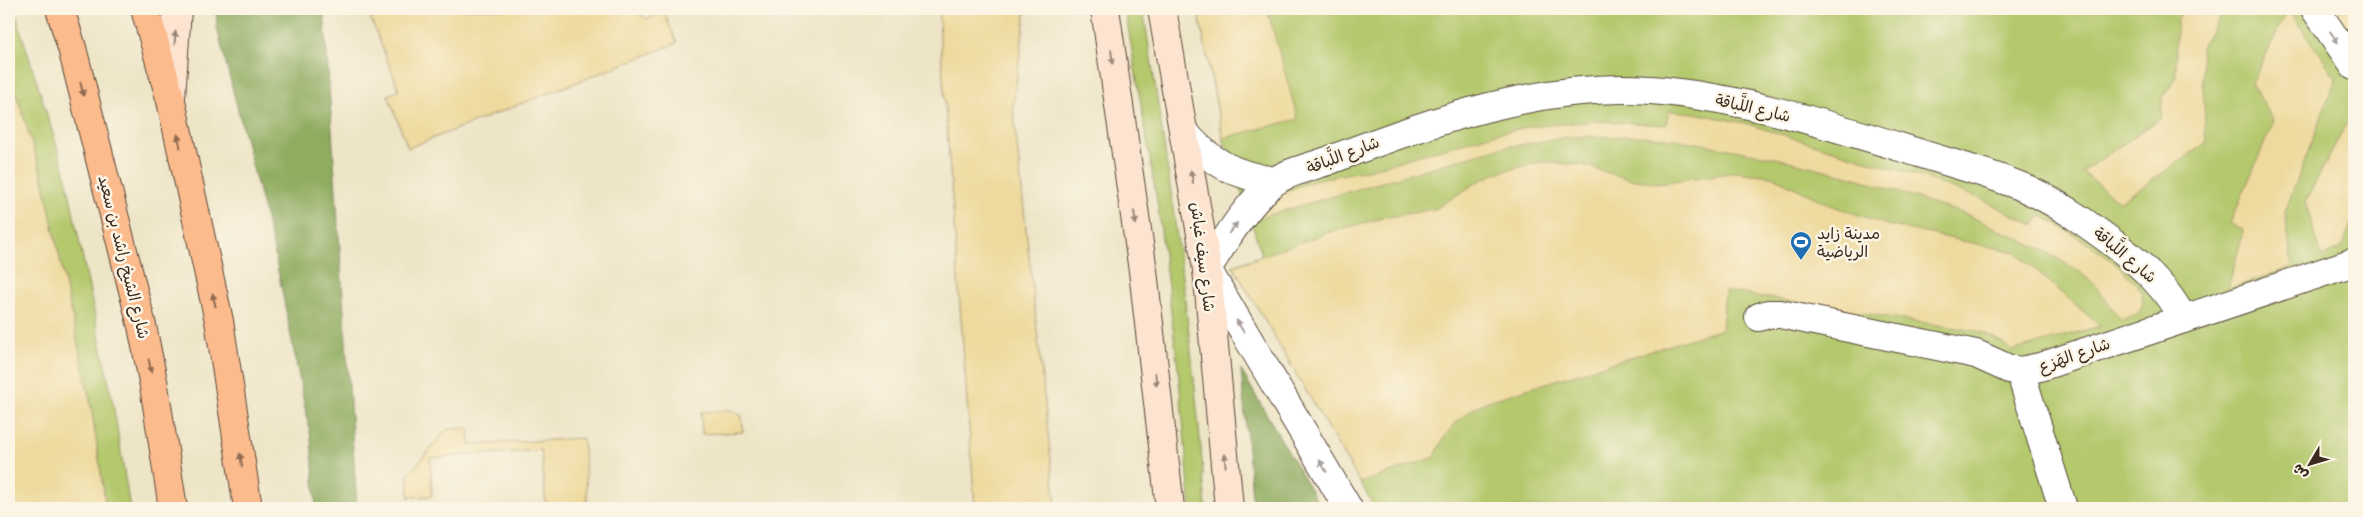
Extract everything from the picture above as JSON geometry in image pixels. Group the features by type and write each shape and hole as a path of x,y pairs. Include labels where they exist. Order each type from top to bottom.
{"main road":[{"path":"49,9 72,48"},
{"name":"شارع الشيخ راشد بن سعيد","path":"60,9 72,48 142,326 154,386 173,508"},
{"path":"145,9 171,102 219,322 248,508"}],"street":[{"path":"171,102 177,9"},
{"path":"1105,9 1143,271 1170,508"},
{"name":"شارع سيف غباش","path":"1162,9 1207,269 1229,508"},
{"path":"2315,9 2354,66"},
{"name":"شارع اللَّباقة","path":"1207,269 1230,232 1276,181 1390,136 1505,104 1556,94 1602,90 1651,90 1703,97 1824,124 2028,189 2092,226 2144,268 2167,292 2183,319"},
{"path":"1184,132 1210,157 1235,173 1276,181"},
{"name":"شارع الهَزع","path":"1758,317 1768,314 1780,314 1976,354 2009,369 2020,371 2040,367 2354,262"},
{"path":"1207,269 1348,508"},
{"path":"2020,371 2063,508"}],"green space":[{"path":"9,9 14,9 65,172 113,403 130,508 106,508 91,406 43,179 9,71"},
{"path":"216,9 324,9 357,508 316,508 311,438 274,250 217,28"},
{"path":"1125,9 1143,9 1180,258 1201,445 1206,508 1191,508 1178,368 1158,207"},
{"name":"مدينة زايد الرياضية","path":"1198,9 2354,9 2354,508 1375,508 1233,266 1262,255 1223,138"},
{"path":"1241,370 1321,508 1253,508"}],"sand":[{"path":"367,9 632,9 647,19 664,12 677,43 408,148 388,95 399,90"},
{"path":"938,9 1026,9 1013,107 1056,508 975,508"},
{"path":"1198,9 1267,9 1298,119 1223,138"},
{"path":"2185,9 2225,9 2201,47 2206,143 2120,202 2082,172 2161,118 2162,98 2176,79 2177,21"},
{"path":"2288,9 2336,78 2285,212 2292,267 2228,289 2244,229 2230,224 2274,121 2252,84"},
{"path":"2331,9 2351,9 2354,13 2354,42"},
{"path":"9,71 43,179 91,406 106,508 9,508"},
{"path":"2354,109 2354,217 2341,248 2322,257 2305,202"},
{"path":"1669,111 1694,113 1744,123 1925,178 1981,199 2034,225 2041,215 2098,250 2126,274 2137,285 2142,295 2143,302 2140,311 2121,320 2094,284 2080,272 2041,249 1965,214 1850,176 1772,157 1675,139 1640,136 1569,137 1499,148 1258,218 1252,213 1282,193 1315,180 1368,170 1494,134 1528,127 1597,121 1666,125"},
{"path":"1541,162 1583,165 1628,179 1661,183 1736,172 1771,176 1830,205 1887,225 2015,252 2100,326 2011,351 2003,343 1982,332 1725,291 1722,329 1488,401 1462,416 1449,430 1435,457 1360,483 1233,266 1333,231 1383,218 1435,209 1479,181 1499,172"},
{"path":"731,410 742,416 743,432 702,434 701,412"},
{"path":"469,428 470,445 583,438 588,508 546,508 541,450 430,458 432,496 409,497 408,475 447,429"}],"place":[{"name":"مدينة زايد الرياضية","path":"1801,261"}]}
